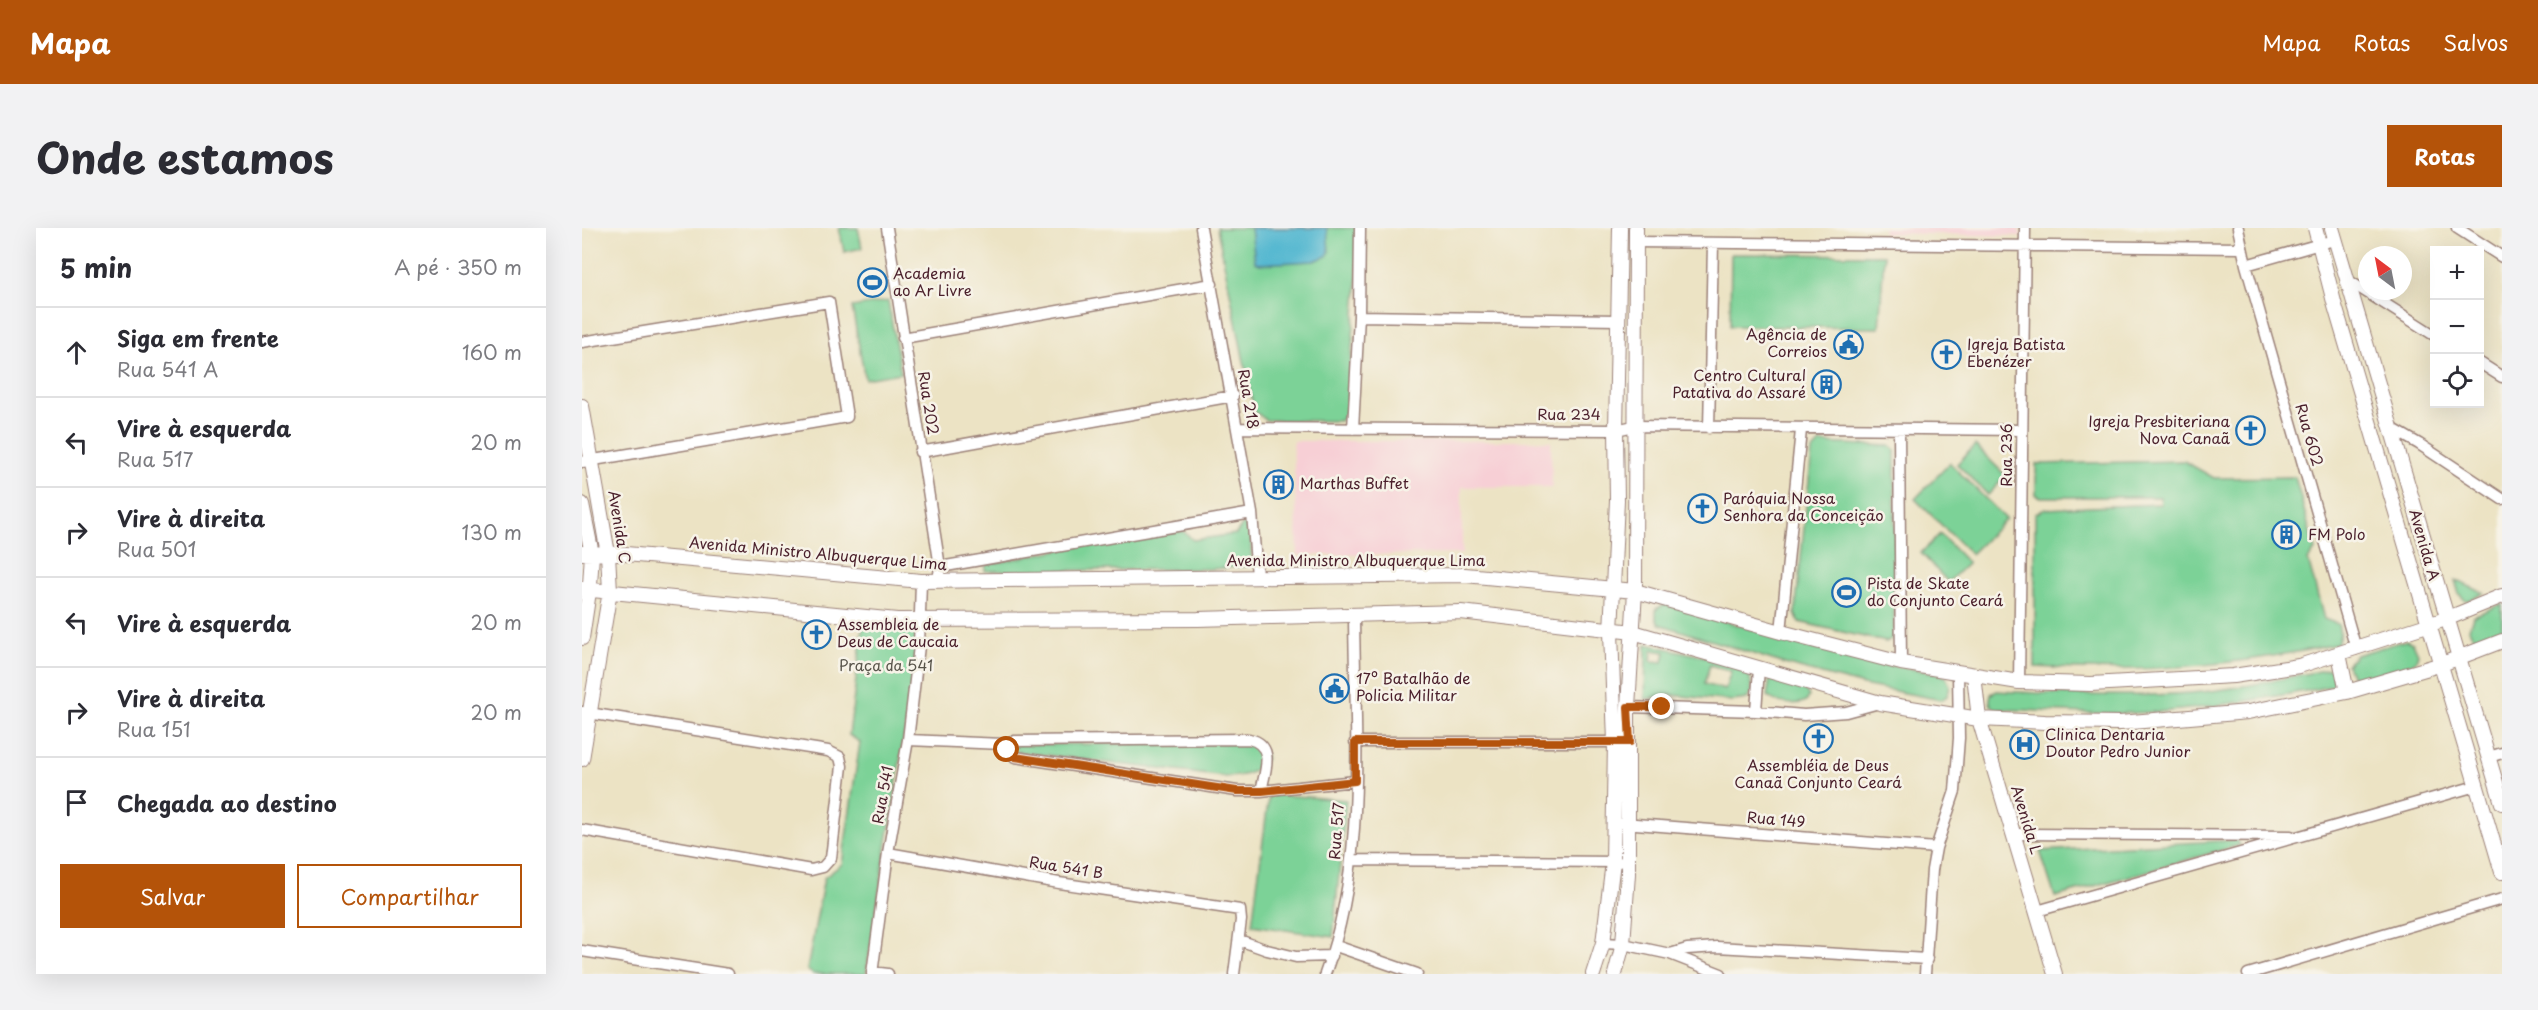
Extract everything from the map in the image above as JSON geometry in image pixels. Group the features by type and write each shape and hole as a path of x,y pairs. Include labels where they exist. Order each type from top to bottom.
{"street":[{"name":"Rua 202","path":"887,228 939,574"},
{"name":"Rua 218","path":"1201,228 1239,428 1252,513 1257,576"},
{"path":"1353,429 1359,316 1360,228"},
{"path":"1593,974 1603,943 1613,862 1615,742 1611,632 1617,500 1620,228"},
{"path":"1615,974 1623,944 1628,863 1630,742 1628,707 1635,591 1636,228"},
{"name":"Rua 236","path":"2019,682 2025,228"},
{"name":"Rua 602","path":"2238,228 2241,248 2356,649"},
{"name":"Avenida A","path":"2315,228 2502,872"},
{"path":"2457,228 2502,257"},
{"path":"2246,265 2319,245 2333,234"},
{"name":"Avenida A","path":"2333,234 2349,281 2458,659 2495,755 2502,803"},
{"path":"1635,242 2241,248"},
{"path":"1709,428 1713,244"},
{"path":"1619,270 1635,270"},
{"path":"2349,281 2430,332"},
{"path":"903,338 1212,284"},
{"path":"582,342 829,302 847,417 587,461"},
{"path":"1359,316 1618,320"},
{"path":"2484,366 2502,377"},
{"path":"920,452 1233,396"},
{"name":"Avenida C","path":"582,406 587,461 608,554 610,591 585,712 582,759"},
{"name":"Rua 234","path":"1239,428 1616,430 1634,426 1801,430 2022,430"},
{"path":"2392,429 2419,444 2502,499"},
{"path":"1781,632 1801,430"},
{"path":"1899,430 1901,663"},
{"path":"1617,500 1634,500"},
{"name":"Avenida C","path":"582,504 587,554 582,638"},
{"path":"939,574 1252,513"},
{"path":"2399,519 2416,515"},
{"name":"Avenida Ministro Albuquerque Lima","path":"587,554 921,581 939,574 1465,575 1635,591 1901,663 2019,682 2091,684 2233,676 2299,666 2430,625 2502,596"},
{"name":"Rua 541","path":"872,973 888,853 908,740 919,646 921,581"},
{"path":"586,590 754,608 920,621 1354,616 1461,612 1611,632 1633,632 1880,702 1979,719 2120,723 2248,712 2348,692 2458,659 2502,641"},
{"name":"Rua 517","path":"1326,974 1334,951 1351,860 1355,781 1354,616"},
{"path":"2339,654 2348,692"},
{"path":"1756,711 1759,668"},
{"path":"1925,974 1932,870 1936,848 1955,791 1959,714 1958,672"},
{"name":"Avenida L","path":"1974,675 1979,719 2055,974"},
{"path":"1628,707 1756,711 1804,715 1846,712 1880,702"},
{"path":"582,830 811,870 823,867 831,858 842,766 840,756 828,751 585,712"},
{"path":"908,740 1003,744 1014,741 1249,739 1263,744 1268,754 1262,791"},
{"path":"1355,742 1630,742"},
{"path":"1003,744 1015,757 1237,791 1262,791 1355,781"},
{"path":"2037,910 2306,836 2476,786"},
{"name":"Rua 149","path":"1614,822 1936,848"},
{"path":"2013,834 2306,836"},
{"name":"Rua 541 B","path":"888,853 1059,883 1240,910 1239,940"},
{"path":"1351,860 1628,863"},
{"path":"2248,974 2502,899"},
{"path":"1234,974 1239,940 1296,957 1334,951 1417,974"},
{"path":"1603,943 1623,944 1670,954 1721,974"},
{"path":"1670,954 1687,949 1717,947 1927,959"},
{"path":"582,951 728,974"},
{"path":"872,973 888,974"}],"shaded area":[{"path":"1883,228 2018,228 2022,236 1883,233"},
{"path":"1293,441 1551,441 1552,487 1462,487 1462,554 1298,555"}],"green space":[{"path":"839,228 858,228 862,248 844,252"},
{"path":"1217,228 1358,228 1357,291 1346,414 1340,421 1266,420 1254,411"},
{"path":"1731,254 1884,255 1879,328 1730,326"},
{"path":"888,301 901,373 865,379 852,307"},
{"path":"1820,443 1890,446 1895,450 1894,637 1886,642 1799,622 1795,614 1812,451"},
{"path":"1975,445 2006,476 1988,495 1957,464"},
{"path":"2184,461 2214,478 2295,477 2315,550 2308,560 2324,619 2338,624 2340,634 2337,644 2262,658 2150,669 2035,667 2035,514 2044,509 2161,504 2160,497 2041,497 2036,495 2036,464"},
{"path":"1950,463 2006,519 1971,554 1915,499"},
{"path":"1243,524 1250,524 1252,566 1212,569 985,571 986,565 1095,542 1183,531 1193,540 1236,534"},
{"path":"1940,534 1968,563 1948,582 1921,553"},
{"path":"2455,580 2484,593 2465,600 2459,594"},
{"path":"1665,604 1868,662 1937,673 1946,677 1950,686 1947,696 1941,700 1863,685 1788,665 1659,624 1656,609"},
{"path":"2502,604 2502,631 2482,639 2473,637 2469,629 2473,616"},
{"name":"Praça da 541","path":"863,624 913,627 919,641 866,974 813,974 807,970 824,878 842,864 860,742 849,735"},
{"path":"2407,640 2413,643 2418,654 2416,661 2410,665 2356,681 2351,675 2347,665 2356,655"},
{"path":"1646,644 1702,656 1749,670 1752,692 1747,699 1733,701 1671,695 1645,699","holes":["1652,650 1665,652 1663,662 1651,661","1710,665 1731,671 1725,690 1704,684"]},
{"path":"2329,669 2335,671 2338,678 2333,686 2231,704 2170,711 2104,713 1995,709 1990,701 1991,694 1997,691 2117,695 2207,691"},
{"path":"1770,679 1803,687 1809,696 1807,701 1786,703 1767,696"},
{"path":"1259,742 1266,758 1262,764 1243,775 1225,777 997,749 998,745"},
{"path":"1269,794 1346,800 1333,937 1252,925"},
{"path":"2237,840 2240,845 2055,897 2040,851"}],"water":[{"path":"1251,228 1327,228 1329,252 1327,256 1314,261 1260,264 1255,262"}],"place":[{"name":"Academia ao Ar Livre","path":"872,283"},
{"name":"Agência de Correios","path":"1848,344"},
{"name":"Igreja Batista Ebenézer","path":"1946,354"},
{"name":"Centro Cultural Patativa do Assaré","path":"1827,385"},
{"name":"Igreja Presbiteriana Nova Canaã","path":"2251,431"},
{"name":"Marthas Buffet","path":"1279,484"},
{"name":"Paróquia Nossa Senhora da Conceição","path":"1702,508"},
{"name":"FM Polo","path":"2287,535"},
{"name":"Pista de Skate do Conjunto Ceará","path":"1846,593"},
{"name":"Assembleia de Deus de Caucaia","path":"816,634"},
{"name":"17º Batalhão de Policia Militar","path":"1335,688"},
{"name":"Assembléia de Deus Canaã Conjunto Ceará","path":"1818,739"},
{"name":"Clinica Dentaria Doutor Pedro Junior","path":"2024,744"}],"route":[{"path":"1007,750 1015,757 1237,791 1262,791 1355,781 1355,742 1630,742 1628,707 1662,707"}]}
